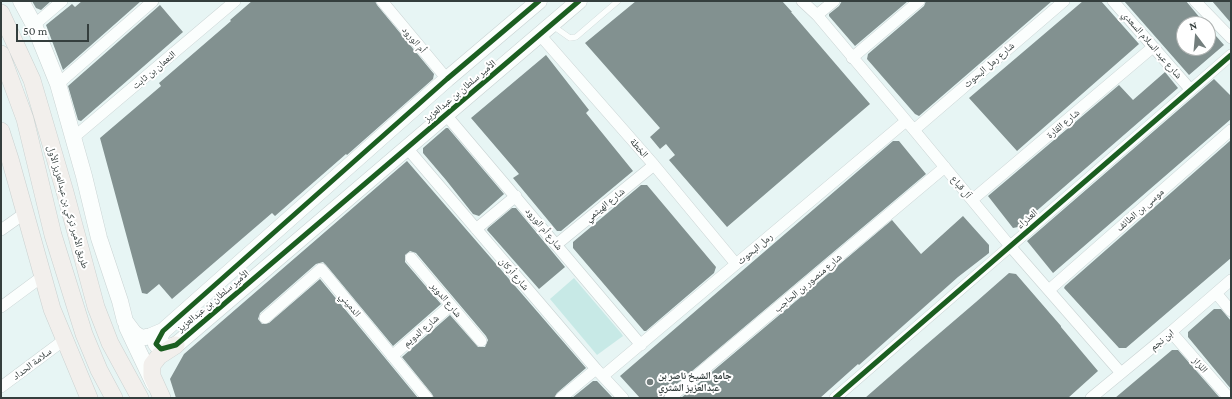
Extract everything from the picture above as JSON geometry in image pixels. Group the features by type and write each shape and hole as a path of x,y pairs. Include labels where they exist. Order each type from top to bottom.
{"main road":[{"name":"طريق الأمير تركي بن عبدالعزيز الأول","path":"1,14 32,80 65,192 96,307 110,343 140,398"},
{"name":"طريق الأمير تركي بن عبدالعزيز الأول","path":"1,54 25,119 53,235 84,334 99,370 114,398"},
{"path":"1,131 52,309 89,398"},
{"path":"53,235 67,308 82,356 100,398"},
{"path":"110,343 145,398"},
{"path":"162,398 152,376 152,365 159,356 176,345"}],"street":[{"path":"21,1 34,25 58,84 84,176 99,238 120,301 125,321 147,371 162,398"},
{"path":"34,25 62,1"},
{"path":"58,84 153,1"},
{"name":"النعمان بن ثابت","path":"73,138 235,1"},
{"name":"أم الورود","path":"382,1 447,79"},
{"name":"الأمير سلطان بن عبدالعزيز","path":"539,1 447,79 164,330 156,344 160,349 176,345 579,1"},
{"name":"آل قباع","path":"802,1 817,15 1010,246 1121,373"},
{"path":"817,15 834,1"},
{"path":"852,58 919,1"},
{"name":"شارع رمل البحوث","path":"914,130 1064,1"},
{"name":"شارع عبد السلام السعدي","path":"1113,1 1190,89"},
{"path":"1195,1 1231,38"},
{"name":"الخطة","path":"546,30 654,165 736,264"},
{"name":"شارع القارة","path":"972,200 1153,47"},
{"name":"العذراء","path":"835,398 1231,55"},
{"name":"شارع أم الورود","path":"446,115 641,344"},
{"name":"رمل البحوث","path":"599,372 641,344 906,121"},
{"name":"موسى بن الطائف","path":"1048,290 1231,130"},
{"name":"شارع أركان","path":"407,148 623,398"},
{"name":"شارع الهيثمي","path":"556,244 654,165"},
{"name":"شارع منصور بن الحاجب","path":"670,398 945,167"},
{"path":"476,229 516,196"},
{"path":"1,230 25,213"},
{"name":"شارع الدوير","path":"411,258 481,341"},
{"name":"الدميني","path":"265,318 321,269 392,356 421,396"},
{"path":"1,307 43,276"},
{"name":"ابن نجم","path":"1091,398 1172,332 1231,280"},
{"path":"1216,293 1231,311"},
{"name":"شارع الدويم","path":"392,356 450,306"},
{"path":"125,321 134,333 141,338 152,336 164,330"},
{"name":"اللزاز","path":"1172,332 1229,398"},
{"name":"سلامة الحداد","path":"1,387 64,340"},
{"path":"561,398 599,372"}],"lane":[{"path":"546,30 570,38 576,37 618,1"}],"shaded area":[{"path":"574,278 623,336 597,355 550,299"}],"building":[{"path":"32,1 51,1 41,10 36,8"},
{"path":"82,1 141,1 63,70 46,25 72,4 75,7"},
{"path":"252,1 375,1 434,74 433,79 275,216 272,213 172,299 159,284 147,294 142,293 100,138 161,86 159,83"},
{"path":"636,1 782,1 870,104 727,227 669,160 675,155 666,144 660,149 650,137 660,128 585,43"},
{"path":"842,1 908,1 855,46 829,16 829,14 839,6"},
{"path":"926,1 1052,1 919,116 915,114 867,59 868,54 924,6"},
{"path":"1083,1 1101,1 1139,44 1017,151 969,98"},
{"path":"1124,1 1186,1 1198,16 1176,16 1176,56 1211,56 1189,75"},
{"path":"1212,1 1231,1 1231,23"},
{"path":"160,5 183,32 81,121 78,120 68,86"},
{"path":"1216,36 1224,45 1216,52"},
{"path":"546,55 589,110 586,113 633,171 561,231 557,231 513,178 519,174 471,118"},
{"path":"1165,72 1178,88 1018,227 1013,228 988,196 1119,85 1133,100"},
{"path":"1214,79 1231,96 1231,119 1053,273 1027,241"},
{"path":"446,128 448,128 504,194 479,216 473,214 423,153 423,148"},
{"path":"1231,140 1231,258 1126,348 1119,348 1064,288 1065,286"},
{"path":"893,141 899,141 926,174 666,393 663,398 640,398 620,376"},
{"path":"407,161 586,368 557,393 554,398 434,398 402,357 450,315 478,347 485,347 488,340 416,253 410,251 405,255 405,262 441,304 393,346 323,262 316,264 260,313 258,319 262,324 269,323 320,279 418,398 176,398 170,379 184,354"},
{"path":"641,185 647,185 716,267 714,273 646,331 644,331 573,248 573,242"},
{"path":"512,208 516,208 565,267 539,289 487,230"},
{"path":"963,216 989,245 989,253 958,277 820,398 681,398 892,220 921,254"},
{"path":"1009,273 1016,274 1098,371 1068,398 865,398 976,302"},
{"path":"1214,309 1221,309 1231,321 1231,389 1188,337 1188,332"},
{"path":"1172,350 1178,350 1220,398 1115,398"},
{"path":"593,381 597,381 613,398 572,398"}],"cycle path":[{"path":"539,1 447,79 163,331 156,344 161,349 176,345 579,1"},
{"path":"835,398 1231,55"}],"place":[{"name":"جامع الشيخ ناصر بن عبدالعزيز الشثري","path":"650,382"}]}
